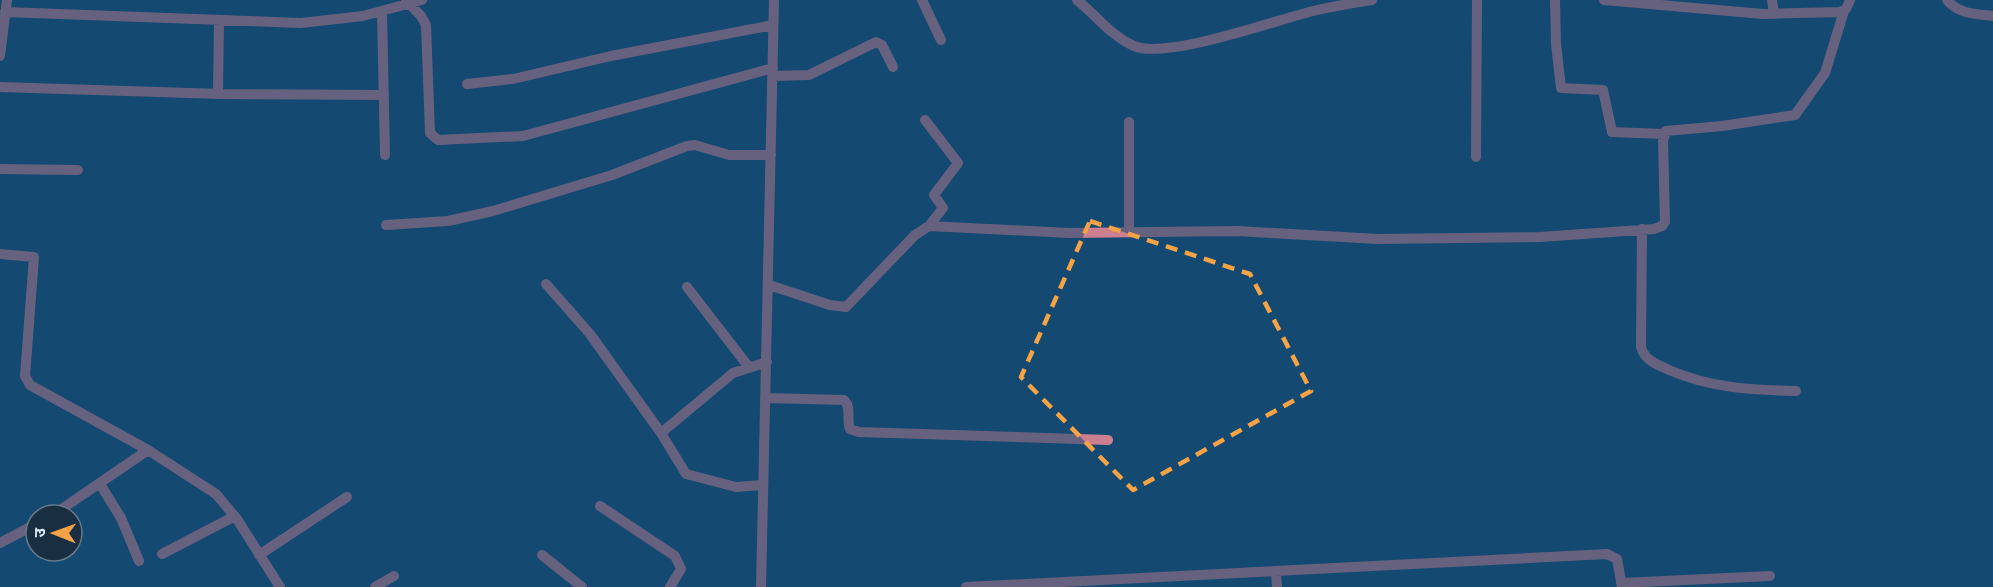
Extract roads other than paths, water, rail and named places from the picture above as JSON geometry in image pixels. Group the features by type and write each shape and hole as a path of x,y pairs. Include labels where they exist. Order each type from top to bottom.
{"street":[{"path":"0,56 7,0"},
{"path":"761,587 767,362 777,288 771,155 781,74 773,25 774,0"},
{"path":"922,0 941,40"},
{"path":"1077,0 1135,47 1152,49 1180,46 1318,10 1372,0"},
{"path":"1476,157 1477,0"},
{"path":"1555,0 1556,44 1561,88 1603,90 1612,132 1664,134 1670,129 1722,126 1795,115 1825,73 1844,11 1850,0"},
{"path":"1604,0 1684,4 1774,14 1844,11"},
{"path":"1772,0 1774,14"},
{"path":"1947,0 1954,8 1962,12 1993,16"},
{"path":"6,12 301,22 382,12 413,2 426,25 430,133 438,140 523,136 781,74 817,72 876,42 882,45 893,68"},
{"path":"382,12 385,155"},
{"path":"218,94 219,21"},
{"path":"467,84 513,79 611,56 773,25"},
{"path":"0,87 218,94 384,95"},
{"path":"777,288 838,308 846,306 915,235 929,226 943,208 934,195 958,163 925,120"},
{"path":"1129,122 1129,232"},
{"path":"929,226 1069,233 1237,231 1378,239 1540,237 1642,229 1662,226 1665,222 1664,134"},
{"path":"386,225 438,222 493,211 612,176 687,146 695,145 729,155 771,155"},
{"path":"0,169 78,170"},
{"path":"1642,229 1641,347 1647,358 1684,376 1721,387 1796,391"},
{"path":"0,254 34,257 26,381 57,402 148,450 216,494 235,516 280,587"},
{"path":"546,284 590,334 689,476 711,479 736,487 764,485"},
{"path":"687,287 748,366"},
{"path":"661,433 732,373 748,366 767,362"},
{"path":"766,398 844,400 848,405 848,425 850,429 859,432 1108,440"},
{"path":"71,503 148,450"},
{"path":"100,484 121,518 139,561"},
{"path":"259,555 347,497"},
{"path":"600,506 675,556 681,568 670,587"},
{"path":"162,554 235,516"},
{"path":"0,543 24,530"},
{"path":"966,587 1607,554 1617,559 1621,585 1770,576"},
{"path":"542,555 582,587"},
{"path":"1276,572 1277,587"},
{"path":"375,587 394,576"}]}
